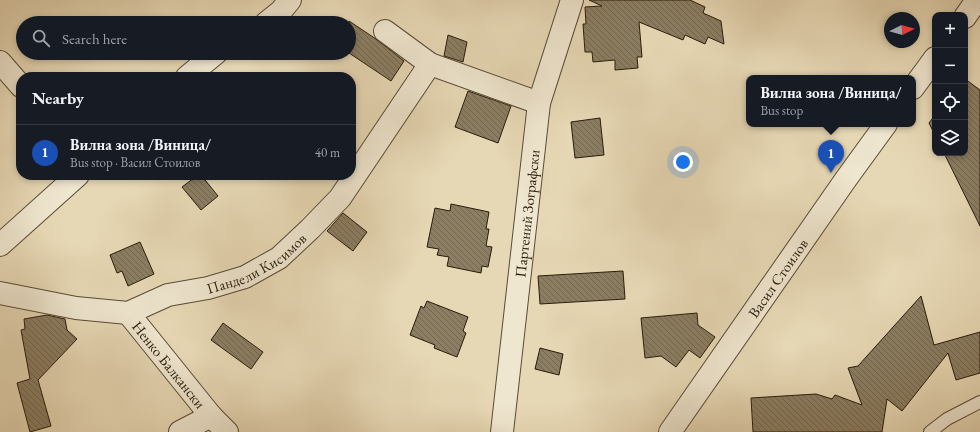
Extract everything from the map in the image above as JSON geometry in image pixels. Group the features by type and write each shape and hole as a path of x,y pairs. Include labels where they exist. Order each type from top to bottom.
{"street":[{"path":"275,16 290,0"},
{"name":"Партений Зографски","path":"502,432 539,103 572,0"},
{"path":"968,13 978,0"},
{"path":"385,31 430,64 539,103"},
{"path":"193,72 208,60"},
{"path":"0,62 16,80"},
{"path":"916,84 932,62"},
{"name":"Пандели Кисимов","path":"356,174 430,64"},
{"name":"Васил Стоилов","path":"670,432 884,127"},
{"path":"0,245 72,180"},
{"name":"Пандели Кисимов","path":"0,293 76,308 128,313 168,295 208,288 245,277 279,258 340,198 352,180"},
{"name":"Ненко Балкански","path":"128,313 210,416 227,432"},
{"path":"180,432 210,416"}],"lane":[{"path":"930,432 947,419 980,402"}],"building":[{"path":"589,0 690,0 705,7 703,13 721,21 724,44 708,37 705,44 685,35 683,40 639,22 642,57 637,57 638,68 615,70 615,60 593,62 592,52 585,52 583,24 586,24 585,7 602,6"},
{"path":"356,26 404,61 391,81 356,58"},
{"path":"448,35 467,42 463,62 444,56"},
{"path":"968,81 980,90 980,226 945,156 968,156"},
{"path":"468,91 511,106 498,143 455,127"},
{"path":"600,118 604,155 575,158 571,122"},
{"path":"932,119 932,129 929,123"},
{"path":"191,180 205,180 218,196 201,210 182,187"},
{"path":"451,204 489,212 486,229 489,229 486,246 492,247 488,267 482,266 481,273 447,266 449,257 437,255 439,249 427,247 435,208 450,211"},
{"path":"343,213 367,232 353,251 327,231"},
{"path":"140,242 154,274 128,286 122,271 117,273 110,255"},
{"path":"623,271 625,299 540,304 538,276"},
{"path":"921,296 934,345 980,332 980,373 956,380 948,353 902,411 887,399 882,432 753,432 751,398 816,394 832,399 835,395 862,405 848,368 858,366"},
{"path":"427,301 468,317 463,331 466,333 457,357 434,348 435,345 410,335 421,306 424,308"},
{"path":"697,313 698,325 715,337 700,358 689,350 676,367 661,356 645,358 641,318"},
{"path":"47,315 65,319 67,330 77,339 38,380 51,426 30,432 17,383 30,379 21,330 25,329 24,319"},
{"path":"223,323 263,352 251,369 211,340"},
{"path":"540,348 563,354 559,375 535,369"}],"place":[{"name":"Вилна зона /Виница/","path":"831,173"}]}
